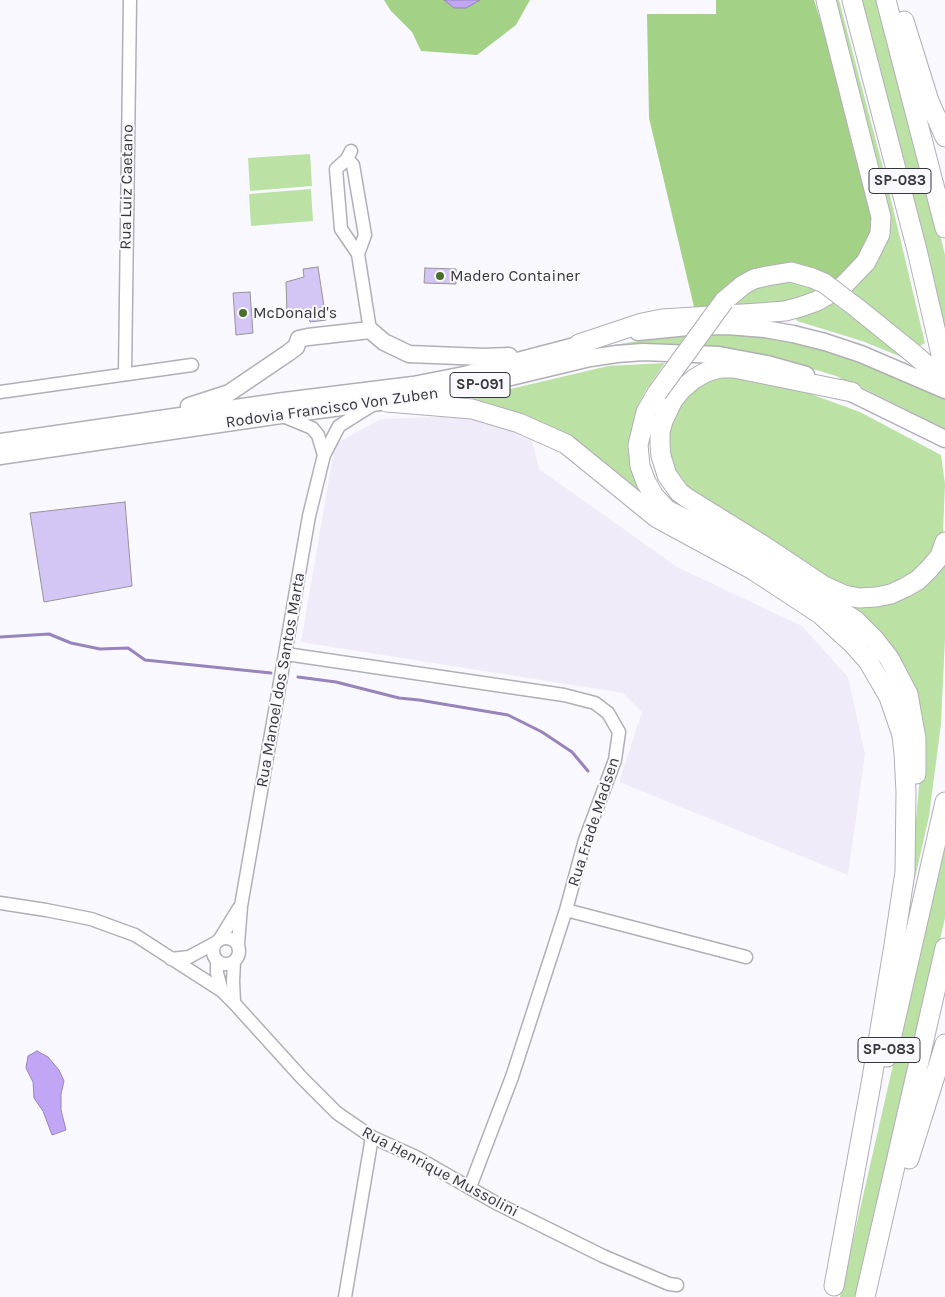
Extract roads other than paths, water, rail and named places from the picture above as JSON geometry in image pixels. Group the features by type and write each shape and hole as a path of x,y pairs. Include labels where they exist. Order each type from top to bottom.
{"highway":[{"path":"579,344 642,323 662,319 767,312 800,307 817,301 843,286 866,262 880,234 881,217 826,0"},
{"name":"SP-083","path":"852,0 915,240 944,374"},
{"name":"SP-083","path":"886,0 945,228"},
{"path":"898,0 929,101 945,137"},
{"path":"833,1291 871,1084 913,819 916,739 908,694 899,674 875,640 856,621 742,548 667,510 654,496 646,482 640,466 638,445 646,412 657,392 724,301 743,285 754,279 790,272 824,283 914,354 944,374"},
{"path":"852,392 734,368 720,368 706,372 682,389 673,400 663,421 660,432 660,445 661,456 667,475 679,492 687,498 824,586 844,595 859,598 876,597 891,594 906,587 918,580 930,568 940,556 945,542"},
{"path":"382,402 472,410 519,423 548,435 566,444 582,456 656,518 753,570 820,614 837,628 853,644 880,679 889,697 902,735 906,792 905,872"},
{"name":"SP-083","path":"833,1291 945,802"},
{"name":"SP-083","path":"866,1293 945,948"},
{"path":"866,1293 945,1044"}],"main road":[{"name":"Rodovia Francisco Von Zuben","path":"0,442 284,401 413,385 464,375 579,344 657,329 718,326 765,329 825,342 861,354 945,390"},
{"path":"115,425 182,408 229,393 296,347 299,339 370,330 384,342 409,354 484,357 539,355"},
{"name":"Rodovia Francisco Von Zuben","path":"0,456 440,394 590,358 643,352 742,358 792,370 852,392 945,439"}],"street":[{"name":"Rua Luiz Caetano","path":"125,374 130,0"},
{"path":"358,254 365,235 353,165 349,155 336,169 341,229 358,254 370,330"},
{"path":"0,392 192,365"},
{"name":"Rua Manoel dos Santos Marta","path":"238,944 240,906 309,516 324,455 339,426 382,402"},
{"path":"281,415 312,428 318,435 324,455"},
{"name":"Rua Frade Madsen","path":"286,654 564,695 595,702 608,713 619,732 615,760 585,840 566,910 512,1077 470,1187"},
{"name":"Rua Henrique Mussolini","path":"0,903 91,919 135,935 222,991 337,1113 372,1138 416,1157 496,1203 603,1256 669,1284 677,1285"},
{"name":"Rua Manoel dos Santos Marta","path":"218,941 240,906"},
{"path":"566,910 746,957"},
{"path":"172,959 189,956 227,938 233,940 238,944 239,954 234,962 234,1003"},
{"path":"218,941 213,949 213,955 222,991"},
{"path":"191,972 204,974 222,964 234,962"},
{"path":"345,1297 372,1138"}],"waterway":[{"path":"0,637 49,634 71,643 100,649 128,648 145,660 271,673"},
{"path":"298,677 336,682 399,698 508,715 542,732 572,752 588,771"}],"place":[{"name":"Madero Container","path":"440,276"},
{"name":"McDonald's","path":"243,313"}]}
